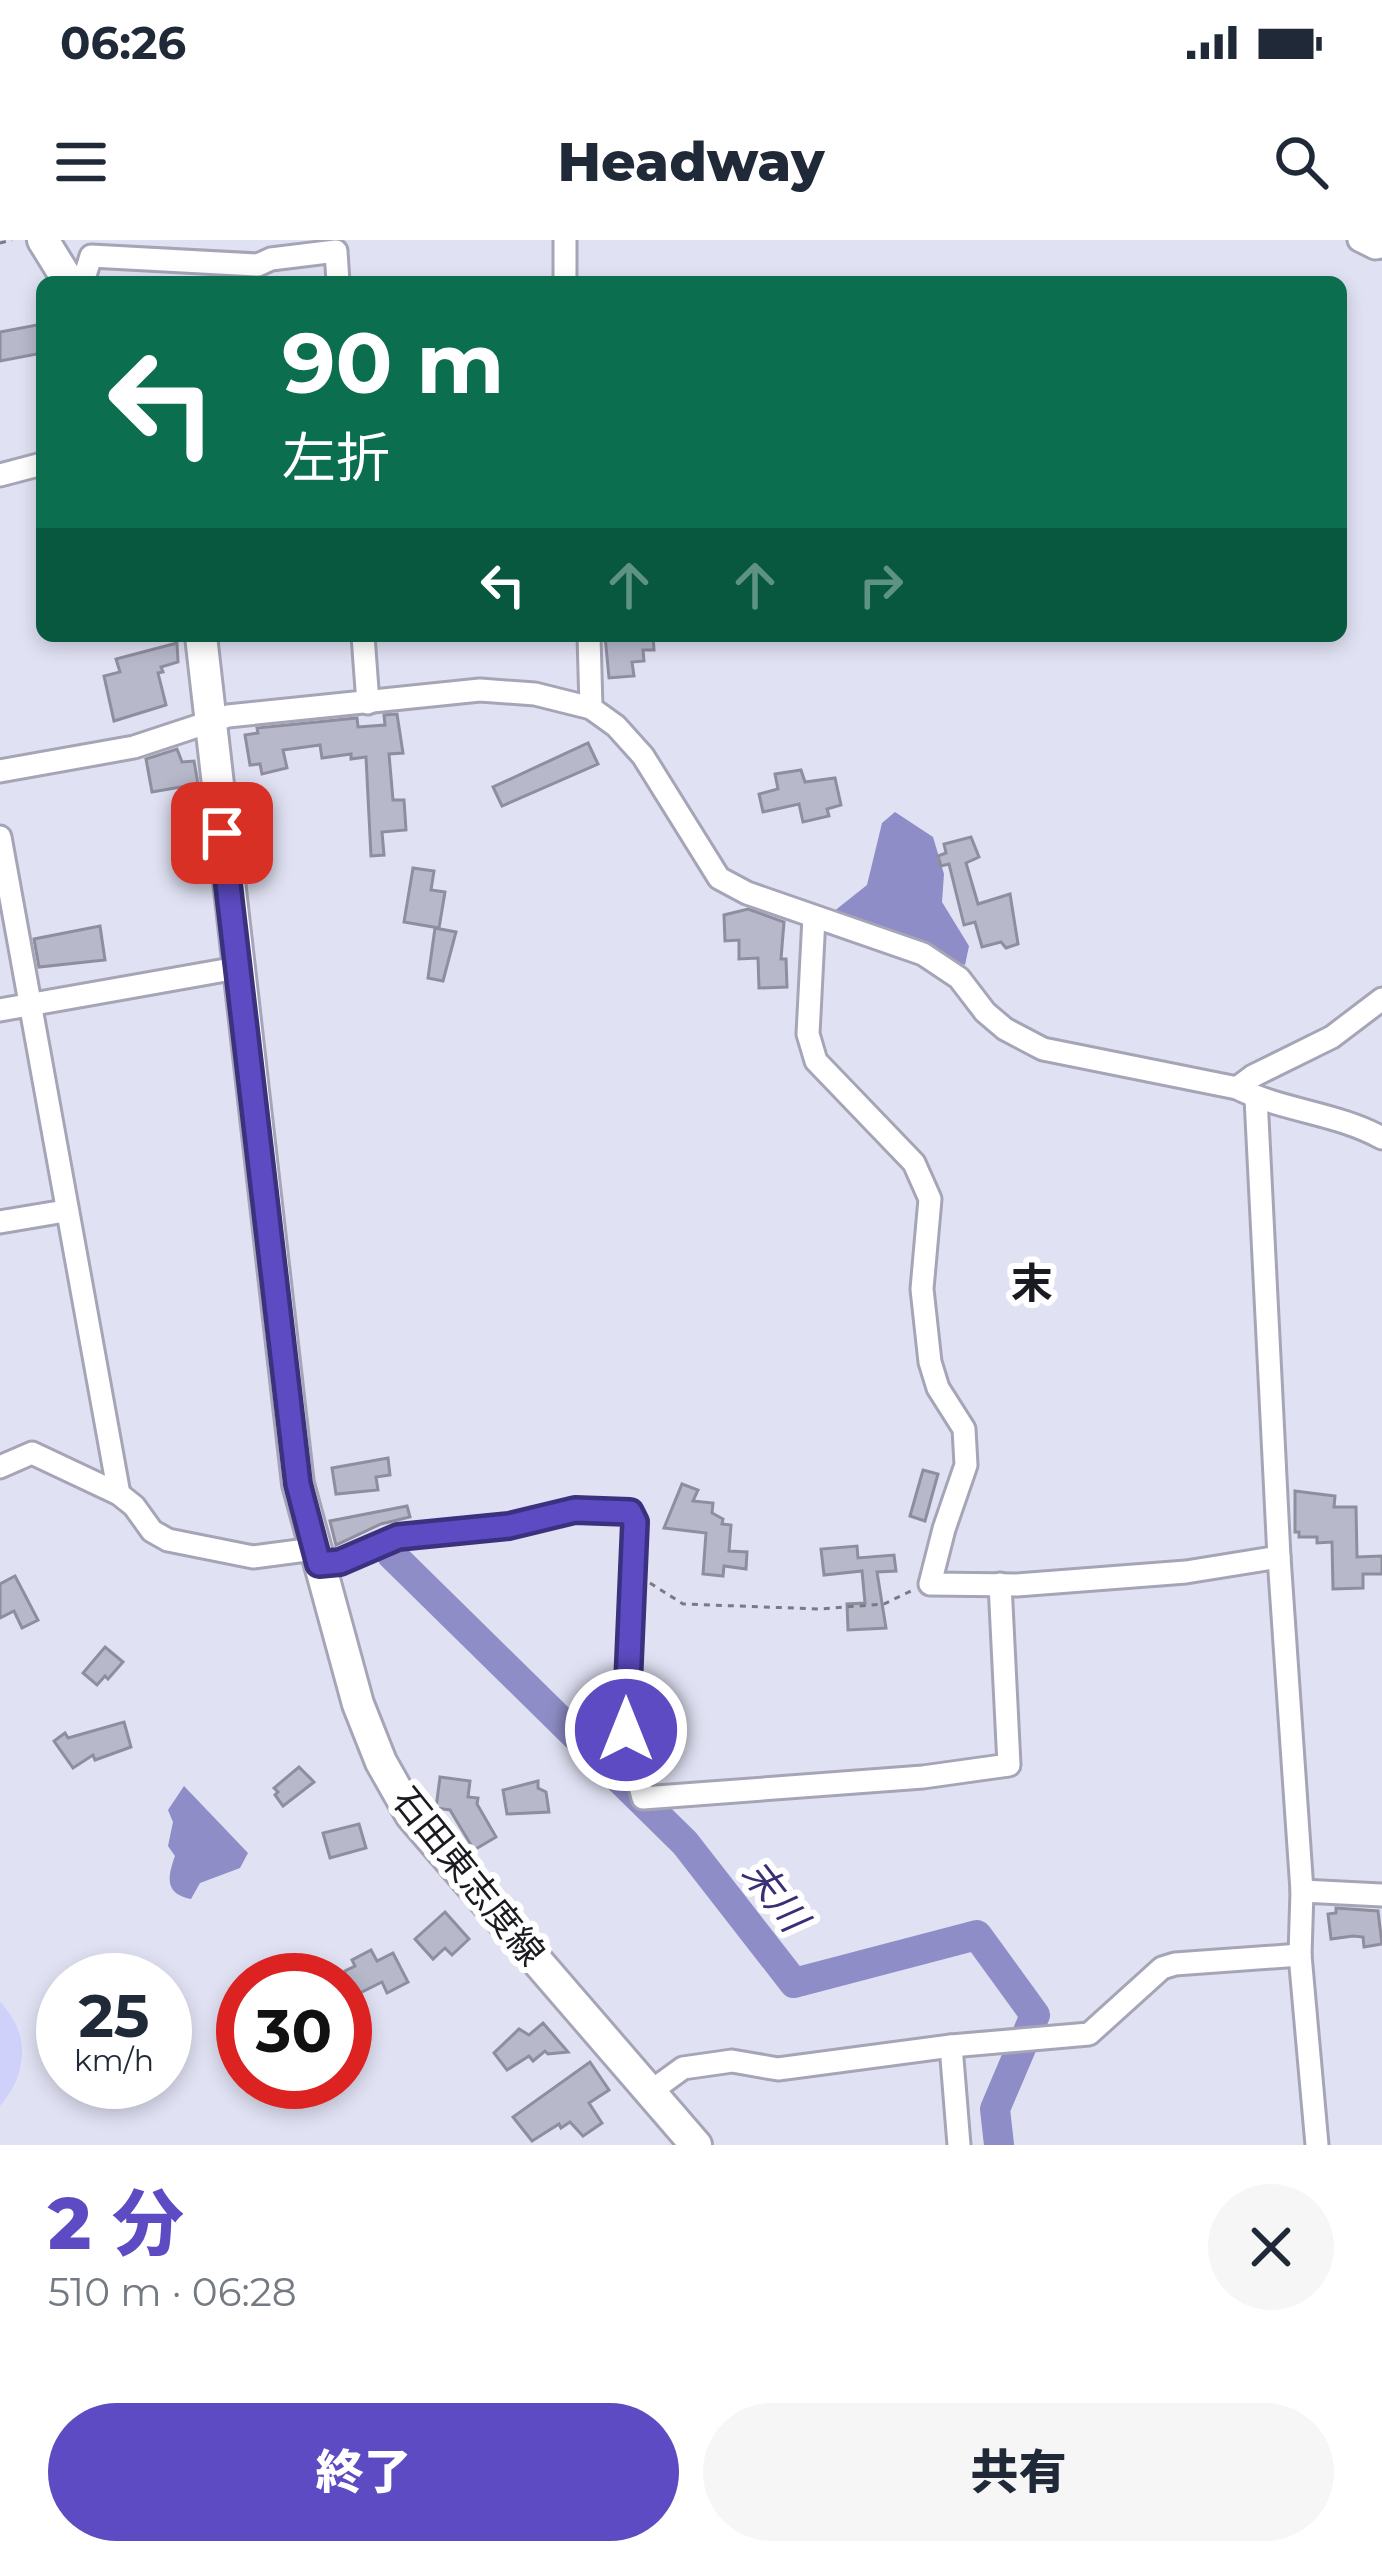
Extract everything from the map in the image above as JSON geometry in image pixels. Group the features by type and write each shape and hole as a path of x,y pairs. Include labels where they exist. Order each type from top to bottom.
{"main road":[{"path":"43,240 66,276"},
{"name":"石田東志度線","path":"202,642 298,1484 358,1704 411,1815 696,2145"}],"street":[{"path":"565,276 566,240"},
{"path":"1360,240 1382,247"},
{"path":"85,276 91,256 258,265 271,259 336,251 338,276"},
{"path":"0,475 36,466"},
{"path":"363,642 368,703"},
{"path":"589,642 591,708"},
{"path":"0,771 134,747 228,716 480,690 535,694 591,708 616,725 643,756 719,878 747,893 936,961 959,978 1005,1029 1043,1048 1246,1093 1360,1126 1382,1138"},
{"path":"0,837 119,1494"},
{"path":"814,917 808,1034 816,1061 914,1163 931,1199 922,1289 930,1362 938,1388 964,1430 966,1465 930,1584 1186,1572 1280,1557"},
{"path":"0,1010 237,968"},
{"path":"1246,1093 1382,999"},
{"path":"1246,1093 1302,1891 1300,1954 1317,2145"},
{"path":"0,1222 65,1211"},
{"path":"0,1467 32,1453 119,1494 152,1531 168,1540 254,1557 340,1562 398,1537 509,1526 575,1510 630,1512 635,1522 626,1730 643,1798 923,1777 1010,1765 1000,1584"},
{"path":"1302,1891 1382,1895"},
{"path":"650,2092 682,2068 732,2061 778,2068 1089,2034 1142,1984 1175,1964 1300,1954"},
{"path":"951,2046 959,2145"}],"path":[{"path":"0,243 12,240"},
{"path":"633,1573 683,1604 820,1609 884,1604 930,1584"}],"shaded area":[{"path":"895,812 933,837 944,874 942,902 969,946 965,965 823,920 867,885 882,823"},
{"path":"184,1786 248,1853 240,1868 200,1883 191,1899 172,1889 175,1856 168,1846 173,1822 168,1810"},
{"path":"0,2002 17,2027 22,2054 16,2080 0,2106"}],"building":[{"path":"36,325 36,354 0,361 0,332"},
{"path":"606,642 653,642 654,650 643,650 644,661 632,662 634,676 609,678"},
{"path":"177,643 178,662 161,667 163,672 158,673 166,705 114,721 104,676 120,672 116,659"},
{"path":"397,714 403,753 389,754 393,800 404,800 406,830 382,832 384,855 371,856 366,757 322,758 320,745 283,750 287,768 262,774 260,764 250,765 245,735 258,733 257,728 357,718 358,727 385,725 384,715"},
{"path":"588,743 598,764 502,806 493,787"},
{"path":"177,749 182,762 194,761 198,784 152,792 146,759"},
{"path":"801,770 805,782 835,778 841,805 827,809 829,816 803,822 799,804 763,812 759,794 778,789 775,774"},
{"path":"971,837 979,857 966,863 978,904 1010,894 1018,944 982,947 975,922 964,925 949,864 941,866 938,856 946,853 944,844"},
{"path":"413,868 434,871 431,890 445,892 439,928 404,922"},
{"path":"748,909 784,922 781,959 786,959 787,987 759,988 758,958 739,959 739,940 725,941 724,915"},
{"path":"100,926 105,960 39,967 34,939"},
{"path":"435,928 456,932 443,981 428,978"},
{"path":"388,1458 390,1475 376,1477 378,1490 336,1494 332,1468"},
{"path":"923,1470 938,1474 925,1521 910,1516"},
{"path":"682,1484 698,1490 693,1501 713,1503 712,1513 723,1519 722,1524 731,1525 729,1551 747,1552 746,1569 724,1566 723,1576 703,1574 706,1533 664,1528"},
{"path":"1295,1491 1335,1496 1334,1507 1356,1507 1357,1557 1382,1556 1382,1574 1363,1574 1363,1588 1333,1589 1332,1542 1317,1543 1317,1537 1299,1537 1295,1532"},
{"path":"407,1506 410,1517 381,1524 336,1545 330,1521"},
{"path":"857,1546 858,1558 894,1555 896,1571 877,1572 886,1628 848,1630 847,1604 865,1603 862,1571 824,1575 821,1549"},
{"path":"15,1576 38,1620 22,1628 14,1611 0,1618 0,1584"},
{"path":"105,1647 123,1662 97,1685 83,1673"},
{"path":"124,1722 131,1747 95,1760 93,1755 73,1768 54,1741 65,1733 68,1738"},
{"path":"299,1767 314,1782 283,1806 274,1788"},
{"path":"440,1777 470,1781 468,1797 478,1798 496,1837 474,1850 450,1810 436,1808"},
{"path":"538,1781 538,1788 546,1792 549,1812 507,1814 503,1790"},
{"path":"359,1824 366,1848 330,1858 323,1833"},
{"path":"1336,1908 1378,1911 1382,1944 1364,1947 1363,1937 1353,1936 1331,1939 1328,1914 1336,1913"},
{"path":"445,1912 469,1939 452,1955 445,1948 433,1959 415,1939"},
{"path":"371,1950 377,1961 393,1953 408,1982 387,1993 382,1982 372,1987 372,1953 365,1953"},
{"path":"543,2023 568,2052 545,2051 507,2070 494,2053 519,2029 529,2035"},
{"path":"590,2062 609,2090 589,2103 602,2123 583,2136 570,2122 561,2128 559,2124 532,2141 513,2117"}],"waterway":[{"name":"末川","path":"392,1555 685,1843 794,1983 977,1935 1035,2015 995,2109 999,2145"}],"district":[{"name":"末","path":"1032,1283"}],"route":[{"path":"222,833 298,1484 319,1564 340,1562 398,1537 509,1526 575,1510 630,1512 635,1522 626,1730"}]}
